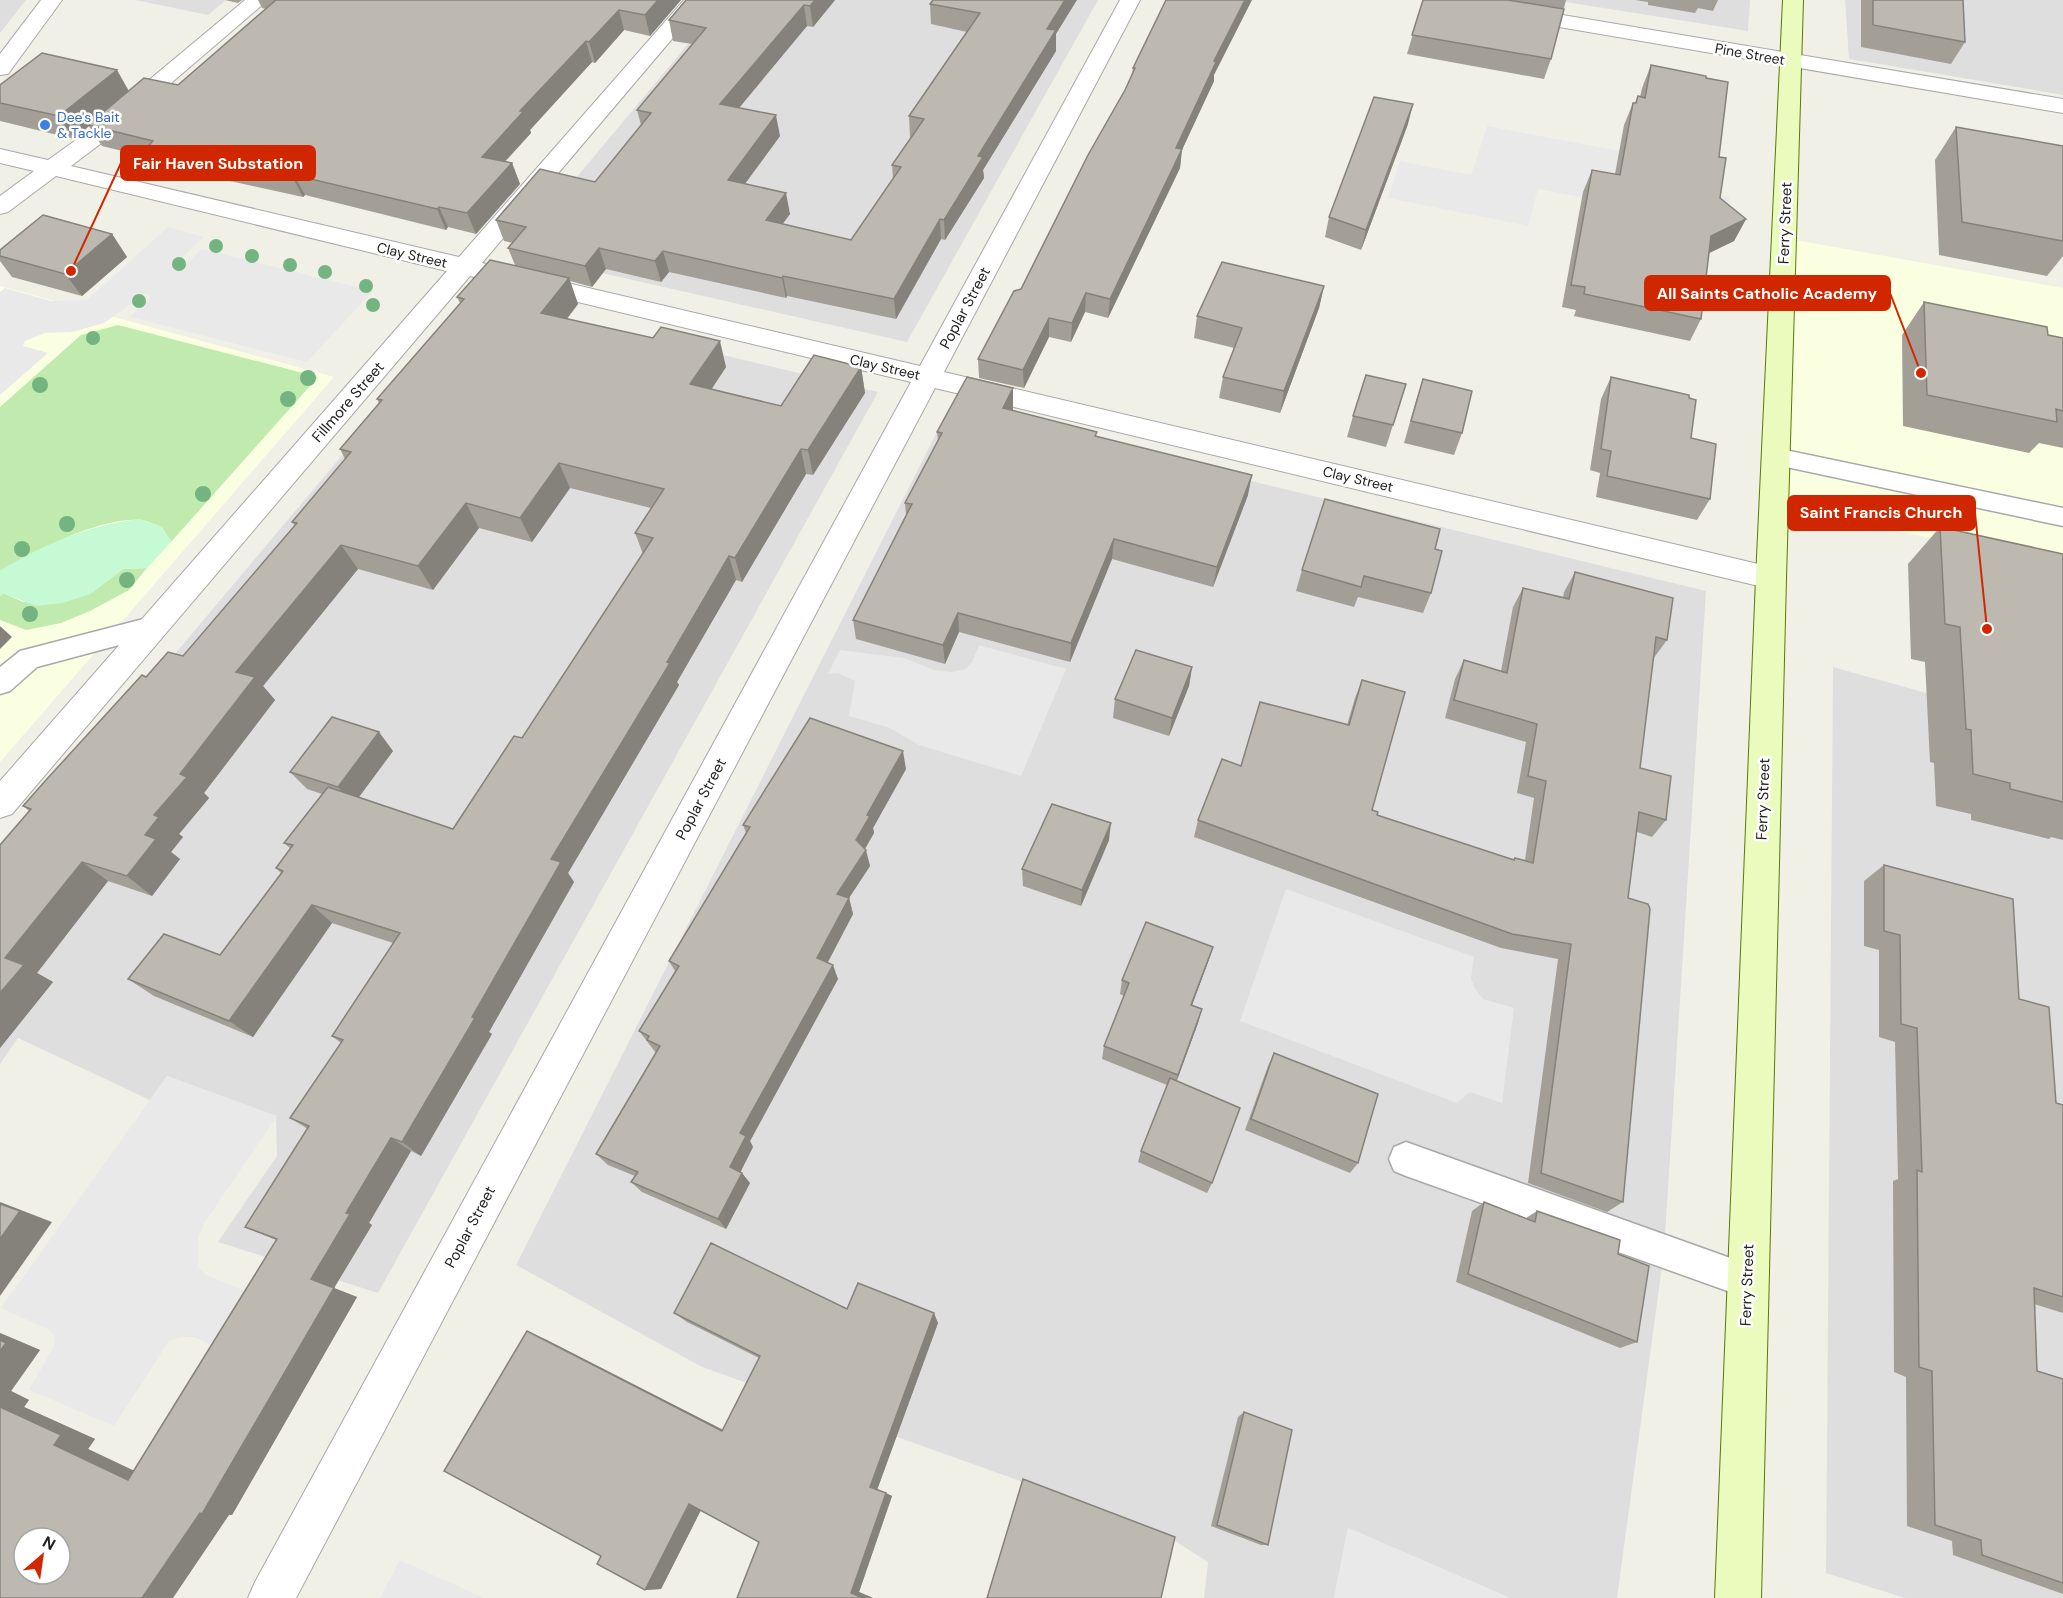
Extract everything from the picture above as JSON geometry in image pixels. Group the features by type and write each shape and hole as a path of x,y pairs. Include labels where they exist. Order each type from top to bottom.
{"main road":[{"name":"Ferry Street","path":"1738,1598 1771,578 1793,0"}],"street":[{"path":"0,69 52,0"},
{"path":"0,207 91,140 258,0"},
{"name":"Fillmore Street","path":"0,804 695,0"},
{"name":"Poplar Street","path":"271,1598 1130,0"},
{"name":"Pine Street","path":"1437,0 2063,106"},
{"name":"Clay Street","path":"0,156 1771,578"}],"lane":[{"path":"1776,457 2063,517"},
{"path":"0,683 13,669 29,659 155,626"},
{"path":"1406,1159 1747,1281"}],"shaded area":[{"path":"0,0 26,0 0,33"},
{"path":"135,0 226,0 208,15"},
{"path":"725,0 1098,0 907,342 513,253"},
{"path":"1553,0 1750,0 1748,31"},
{"path":"1845,0 2063,0 2063,95 1849,59"},
{"path":"1487,126 1625,152 1628,177 1729,197 1729,225 1538,189 1528,226 1388,198 1400,161 1471,175"},
{"path":"168,227 204,237 175,264 176,269 184,266 202,249 373,291 307,362 130,317 150,298 150,295 145,294 104,323 72,332 45,333 25,341 23,346 48,353 0,395 0,292 5,288 51,301 87,300"},
{"path":"1784,238 2063,288 2063,565 1774,506"},
{"path":"0,286 334,377 0,762"},
{"path":"476,296 878,392 378,1293 218,1242 277,1156 276,1116 167,1076 150,1100 18,1038 0,1064 0,862"},
{"path":"949,408 1706,591 1664,1252 1617,1598 1510,1598 1348,1528 1334,1598 1204,1598 1208,1562 1170,1538 1023,1482 702,1367 516,1265"},
{"path":"979,645 1066,669 1021,776 919,745 890,728 849,716 855,681 838,673 828,674 840,650 904,658 934,670 952,672 965,669 972,662"},
{"path":"1833,667 2063,731 2063,1598 1905,1598 1826,1573"},
{"path":"1286,889 1474,957 1471,979 1483,999 1514,1008 1502,1103 1470,1092 1457,1103 1240,1021"},
{"path":"167,1076 277,1116 205,1222 198,1238 198,1266 206,1275 255,1295 221,1350 194,1337 181,1337 169,1341 114,1426 29,1390 54,1346 54,1336 50,1330 1,1308"},
{"path":"1348,1528 1510,1598 1334,1598"},
{"path":"400,1560 484,1598 380,1598"}],"green space":[{"path":"118,325 318,377 171,542 162,527 143,520 124,520 87,529 30,554 0,571 0,407 81,335"},
{"path":"140,519 162,527 171,542 147,568 123,569 90,594 63,603 36,606 3,593 0,596 0,571 16,561 67,537 103,526"},
{"path":"147,568 129,590 90,611 61,623 26,630 0,620 0,596 3,593 23,602 90,594 123,569"}],"building":[{"path":"276,0 658,0 645,15 619,10 589,42 586,41 520,111 523,112 482,157 512,163 467,213 439,207 437,209 294,175 149,145 153,141 88,125 144,78 178,85"},
{"path":"686,0 815,0 810,6 804,5 720,104 776,115 728,180 786,193 766,220 851,240 901,167 892,165 924,119 909,116 980,13 930,4 933,0 1065,0 1047,29 1056,30 978,156 983,157 944,220 940,219 894,299 783,276 782,278 663,251 655,261 599,248 585,266 508,248 526,227 496,220 540,169 595,182 651,113 637,110 706,28 669,20"},
{"path":"1166,0 1245,0 1214,61 1216,62 1176,148 1182,149 1110,299 1086,293 1072,323 1049,318 1023,370 978,359 1014,291 1021,289 1088,155 1125,90 1135,68 1133,68"},
{"path":"1423,0 1508,0 1564,9 1551,59 1412,35"},
{"path":"1873,0 1963,0 1965,42 1873,25"},
{"path":"42,53 117,70 59,116 0,103 0,85"},
{"path":"1651,65 1728,82 1719,157 1726,158 1720,198 1746,219 1711,236 1701,319 1584,294 1585,287 1571,285 1592,170 1620,175 1633,103 1636,103 1638,96 1645,98"},
{"path":"1374,97 1413,104 1366,230 1329,217"},
{"path":"1956,127 2063,146 2063,241 1962,222"},
{"path":"43,215 112,234 65,274 0,256 0,250"},
{"path":"490,260 569,278 541,313 653,338 661,327 720,341 690,384 781,406 814,355 861,367 808,450 801,449 735,558 729,556 667,662 670,663 551,859 561,862 472,1017 475,1018 402,1142 391,1138 346,1213 350,1214 311,1279 334,1288 202,1514 200,1513 142,1598 0,1598 0,1407 61,1435 54,1445 128,1480 277,1239 245,1227 309,1126 290,1118 343,1040 332,1036 400,933 312,905 229,1021 128,979 164,934 220,955 283,871 276,868 293,845 284,843 328,787 453,829 514,736 522,738 653,538 635,533 664,489 559,463 520,518 466,503 418,566 341,545 236,672 255,677 180,774 187,777 154,815 159,817 145,835 156,839 127,876 82,862 5,958 24,965 0,993 0,845 31,809 23,806 142,675 146,677 168,652 183,656 297,523 292,522 351,452 340,449 382,400 377,399 464,299 457,297"},
{"path":"1222,262 1324,286 1284,391 1223,377 1242,328 1197,316"},
{"path":"1924,302 2047,327 2048,335 2063,338 2063,411 2056,409 2057,422 1927,395"},
{"path":"1366,375 1406,384 1393,425 1353,416"},
{"path":"967,377 1013,388 1003,408 1097,432 1095,436 1252,475 1217,567 1114,539 1071,643 958,613 943,645 853,620 912,504 905,503 942,433 937,432"},
{"path":"1611,377 1689,395 1689,398 1696,400 1691,438 1716,444 1710,499 1607,476 1611,451 1601,449"},
{"path":"1423,379 1472,391 1462,433 1411,421"},
{"path":"1325,499 1440,529 1435,549 1442,551 1431,593 1364,576 1361,587 1302,570"},
{"path":"1940,527 2063,554 2063,802 2010,789 2010,783 1973,774 1971,730 1966,729 1960,627 1945,624"},
{"path":"1575,572 1673,598 1667,640 1656,637 1640,768 1671,776 1666,820 1639,812 1628,898 1648,904 1650,909 1623,1202 1541,1173 1571,944 1512,934 1198,820 1222,759 1241,766 1260,702 1349,725 1362,680 1405,692 1372,810 1378,812 1377,815 1514,860 1515,858 1533,863 1546,781 1528,776 1537,724 1454,700 1464,660 1507,673 1523,588 1569,599"},
{"path":"1136,650 1192,667 1172,718 1115,699"},
{"path":"332,717 379,732 338,787 290,772"},
{"path":"810,718 903,751 867,815 870,816 856,840 866,850 837,894 849,898 817,958 833,965 740,1133 746,1136 730,1167 742,1173 718,1219 631,1182 638,1172 596,1154 660,1046 647,1040 649,1036 639,1031 679,966 669,961 750,827 743,825"},
{"path":"1052,804 1111,823 1082,890 1022,869"},
{"path":"1884,865 2013,899 2019,999 2049,1007 2056,1103 2063,1105 2063,1297 2034,1288 2037,1371 2063,1379 2063,1583 1982,1555 1981,1540 1935,1525 1932,1371 1919,1367 1917,1170 1922,1172 1917,1028 1901,1024 1900,935 1884,931"},
{"path":"1146,922 1213,947 1191,1005 1202,1009 1178,1075 1104,1046 1129,983 1122,980"},
{"path":"1274,1053 1378,1094 1358,1163 1251,1119"},
{"path":"1170,1078 1240,1108 1212,1183 1141,1151"},
{"path":"1484,1202 1535,1222 1537,1211 1620,1240 1618,1254 1649,1266 1637,1342 1468,1274"},
{"path":"0,1204 20,1211 0,1239"},
{"path":"711,1243 847,1309 858,1283 934,1313 870,1487 886,1493 851,1593 863,1598 737,1598 759,1542 689,1504 645,1590 597,1564 601,1556 444,1471 527,1331 722,1431 760,1356 674,1313"},
{"path":"0,1340 6,1343 0,1351"},
{"path":"1244,1412 1292,1430 1268,1545 1217,1525"},
{"path":"1023,1479 1175,1537 1161,1598 987,1598"}],"place":[{"name":"Dee's Bait & Tackle","path":"45,125"},
{"name":"Fair Haven Substation","path":"71,271"},
{"name":"All Saints Catholic Academy","path":"1921,373"},
{"name":"Saint Francis Church","path":"1987,629"}]}
